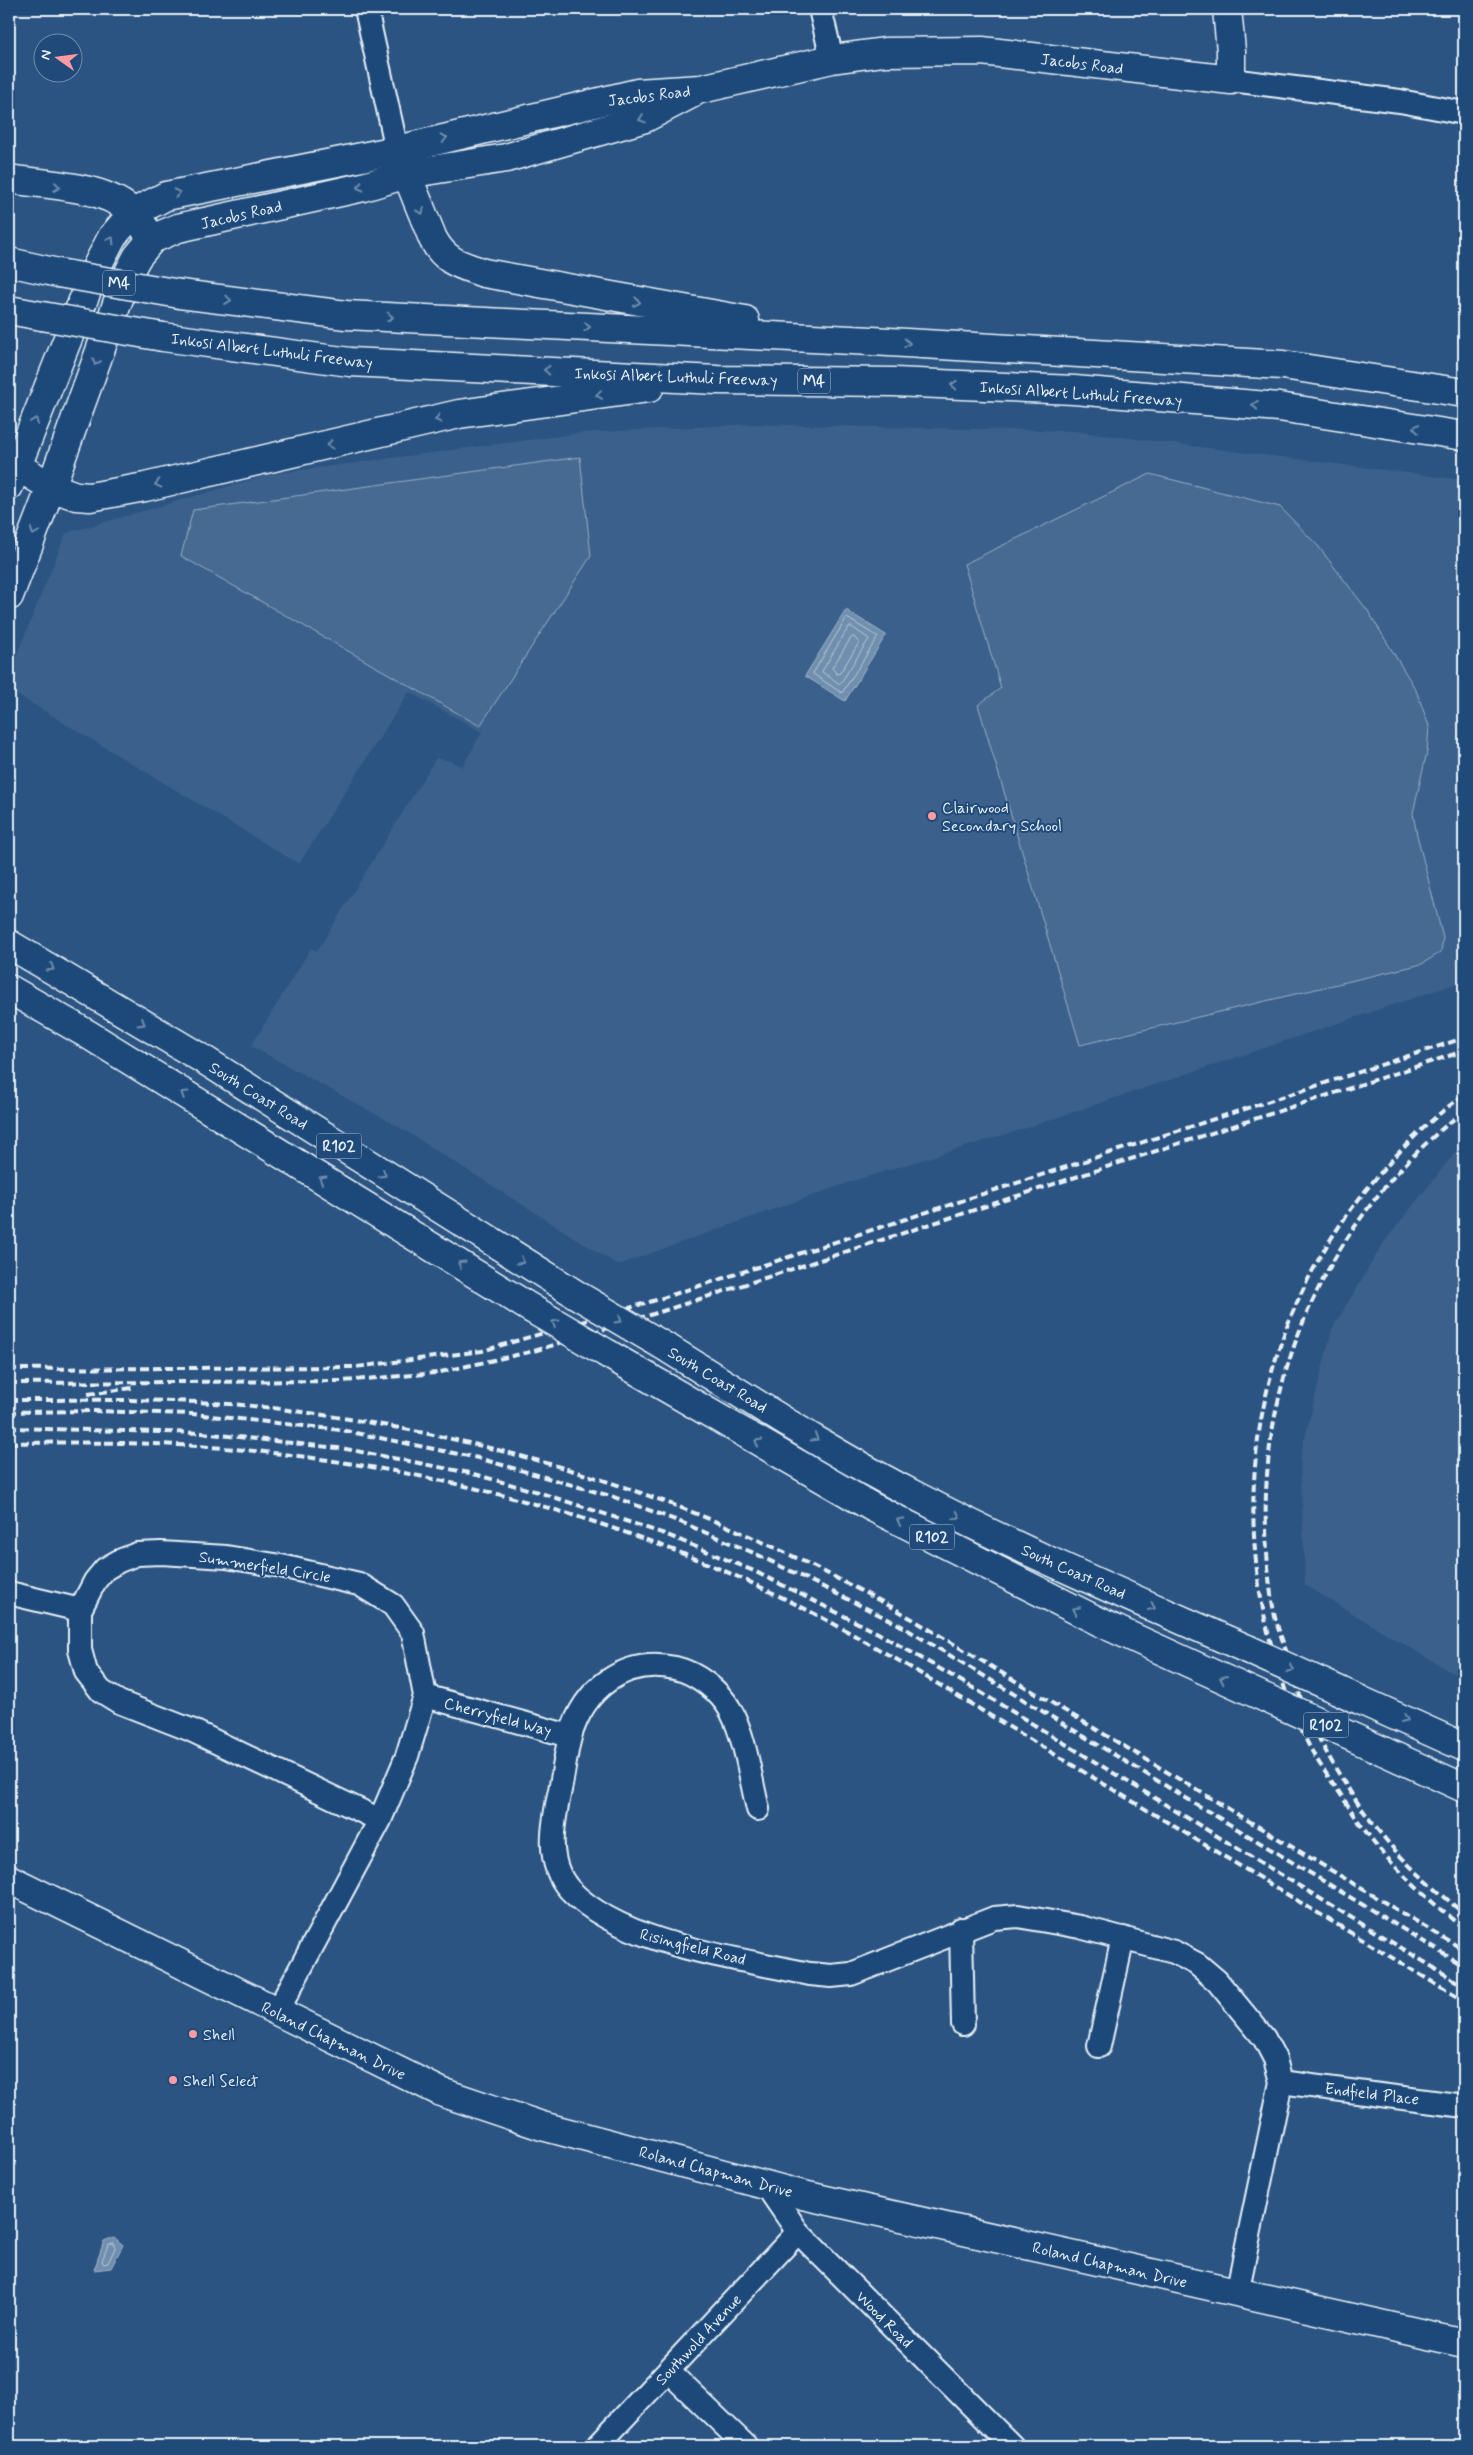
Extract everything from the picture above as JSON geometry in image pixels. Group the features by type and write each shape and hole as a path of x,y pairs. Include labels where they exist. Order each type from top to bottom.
{"main road":[{"path":"1227,9 1231,51 1231,80"},
{"name":"Jacobs Road","path":"11,471 96,268 112,237 133,213 166,196 402,162 637,93 701,89 832,59 884,52 982,51 1231,80"},
{"name":"Jacobs Road","path":"9,596 51,487 127,276 137,257 152,239 178,228 363,187 402,162"},
{"path":"402,162 414,196 440,252 453,262 484,274 872,341"},
{"path":"9,180 92,192 112,198 133,213 152,239"},
{"name":"M4","path":"9,262 58,273 180,294 346,315 872,341 1283,365 1464,393"},
{"name":"Inkosi Albert Luthuli Freeway","path":"9,310 163,337 350,362 716,380 894,382 1074,390 1280,407 1464,436"},
{"path":"11,471 76,496 90,497 145,488 459,414 716,380"},
{"name":"South Coast Road","path":"9,944 206,1061 577,1296 854,1462 990,1533 1464,1747"},
{"name":"South Coast Road","path":"9,989 89,1035 532,1309 872,1507 1106,1625 1464,1788"},
{"name":"Roland Chapman Drive","path":"9,1879 441,2092 542,2126 766,2185 1464,2343"}],"street":[{"path":"366,9 402,162"},
{"path":"820,9 832,59"},
{"name":"Jacobs Road","path":"1231,80 1400,101 1464,113"},
{"name":"Summerfield Circle","path":"277,2012 380,1820 408,1756 425,1696 413,1633 405,1619 393,1605 376,1593 337,1578 226,1557 161,1553 137,1554 119,1560 95,1581 80,1610 82,1657 86,1672 101,1691 119,1702 191,1730 380,1820"},
{"path":"9,1593 80,1610"},
{"name":"Risingfield Road","path":"758,1809 740,1732 730,1710 717,1693 702,1680 681,1670 662,1666 639,1667 620,1672 605,1682 587,1701 570,1736 553,1826 555,1866 569,1889 612,1921 669,1943 810,1974 831,1976 851,1974 875,1966 961,1929 994,1918 1018,1916 1052,1921 1174,1952 1197,1964 1217,1981 1264,2038 1275,2059 1281,2082"},
{"name":"Cherryfield Way","path":"425,1696 570,1736"},
{"path":"961,1929 962,2024"},
{"path":"1099,2046 1124,1938"},
{"path":"1237,2293 1281,2082"},
{"name":"Endfield Place","path":"1281,2082 1464,2106"},
{"name":"Wood Road","path":"766,2185 798,2232 1012,2446"},
{"name":"Southwold Avenue","path":"596,2446 798,2232"},
{"path":"668,2371 746,2446"}],"shaded area":[{"name":"Clairwood Secondary School","path":"750,424 1074,431 1464,480 1464,981 1020,1130 856,1180 618,1265 399,1127 251,1046 311,948 317,951 436,758 450,761 462,767 482,732 409,692 299,864 9,690 9,674 66,533 272,474 581,433"},
{"path":"580,457 591,556 480,726 181,556 193,510"},
{"path":"1150,474 1280,507 1318,546 1368,611 1416,690 1429,726 1427,752 1413,813 1443,938 1441,952 1422,964 1080,1045 978,705 1001,688 964,564"},
{"path":"1464,1149 1464,1680 1305,1585 1300,1457 1332,1329 1384,1242 1453,1155"}],"water":[{"path":"846,610 886,635 845,701 805,676"},
{"path":"114,2237 123,2245 111,2268 94,2270 104,2241"}],"railway":[{"path":"9,1369 356,1367 482,1351 656,1300 1464,1038"},
{"path":"9,1383 343,1381 436,1373 534,1351 666,1310 1464,1051"},
{"path":"1464,1095 1417,1134 1376,1178 1331,1239 1296,1305 1271,1374 1257,1446 1253,1519 1260,1592 1277,1664 1307,1742 1319,1763 1380,1850 1414,1886 1464,1929"},
{"path":"1464,1111 1418,1151 1378,1195 1344,1244 1315,1296 1292,1351 1276,1409 1268,1468 1266,1529 1269,1575 1276,1621 1303,1705 1319,1739 1354,1798 1381,1834 1412,1868 1464,1914"},
{"path":"88,1394 132,1388"},
{"path":"9,1400 140,1400 206,1403 272,1408 333,1416 394,1427 514,1454 633,1490 690,1511 784,1552 892,1607 1464,1950"},
{"path":"9,1412 96,1411 193,1414 341,1430 478,1458 614,1497 678,1521 754,1553 898,1624 1464,1966"},
{"path":"9,1428 202,1433 346,1449 470,1473 538,1492 665,1534 754,1571 878,1633 980,1692 1464,1986"},
{"path":"9,1443 127,1443 215,1447 319,1459 393,1471 466,1486 539,1505 611,1527 681,1553 750,1582 863,1640 1464,2001"}],"place":[{"name":"Clairwood Secondary School","path":"932,816"},
{"name":"Shell","path":"193,2034"},
{"name":"Shell Select","path":"173,2080"}]}
